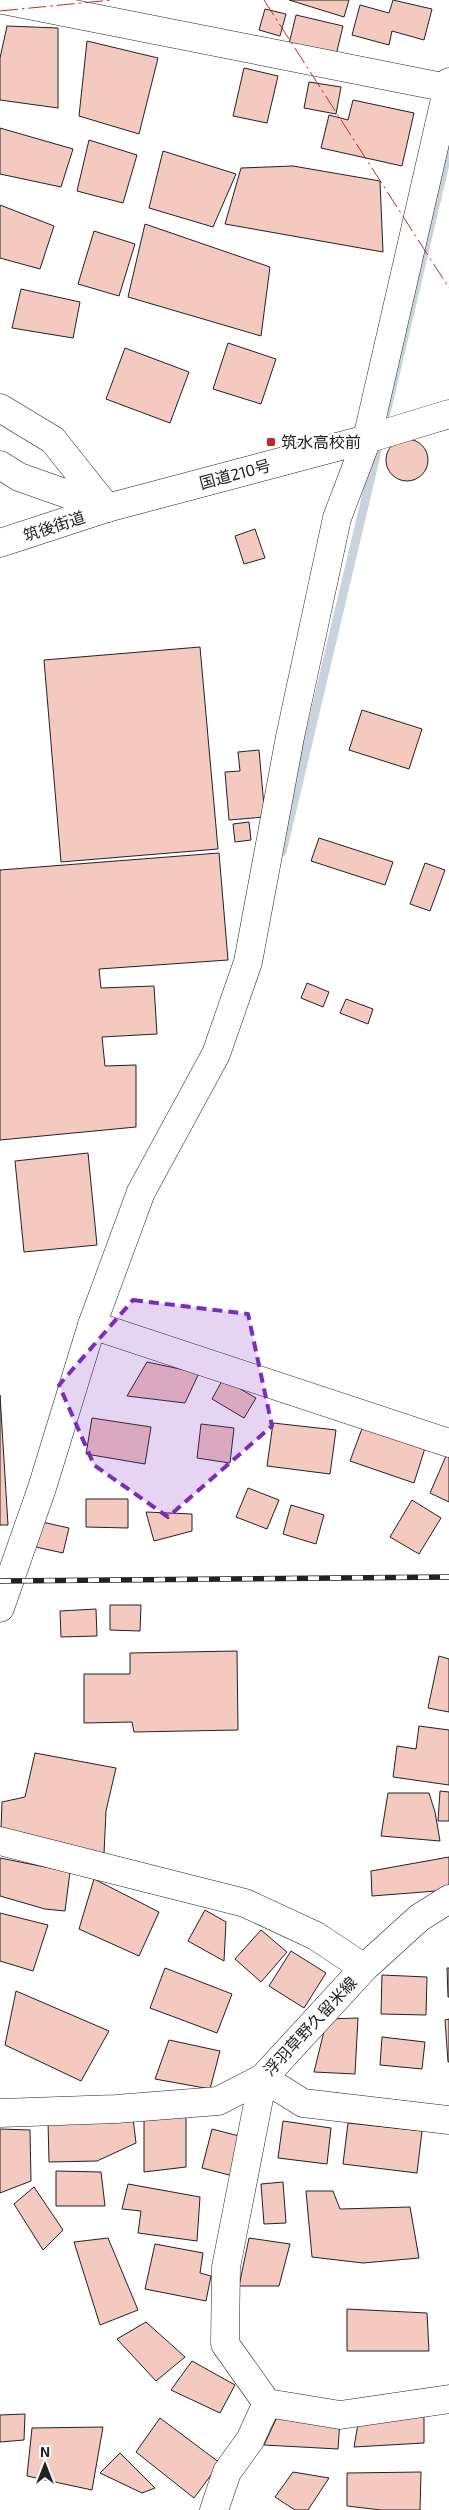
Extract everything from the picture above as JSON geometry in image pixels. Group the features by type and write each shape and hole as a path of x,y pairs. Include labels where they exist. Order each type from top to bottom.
{"main road":[{"path":"0,1608 42,1488 92,1325 141,1192 216,1054 248,962 290,738 337,518 367,439 448,85 3,0"},
{"path":"0,408 53,440 107,508"},
{"name":"国道210号","path":"107,508 367,439 449,414"},
{"path":"0,465 19,477 107,508"},
{"name":"筑後街道","path":"0,543 107,508"},
{"path":"92,1325 449,1443"},
{"path":"0,1841 245,1903 316,1936 364,1968"},
{"name":"浮羽草野久留米線","path":"0,2113 116,2109 218,2102 263,2078 364,1968 419,1918 449,1899"},
{"path":"449,2120 303,2103 263,2078 226,2267 225,2344 267,2403 340,2415 449,2400"},
{"path":"214,2510 227,2472 250,2440 267,2403"}],"highlighted area":[{"path":"133,1300 248,1314 272,1426 168,1517 94,1465 59,1385"}],"building":[{"path":"289,0 349,0 344,17"},
{"path":"393,0 432,9 424,40 392,31 389,45 352,35 360,5 389,13"},
{"path":"265,9 286,14 280,36 259,30"},
{"path":"296,15 343,26 336,55 289,44"},
{"path":"7,26 58,28 58,108 0,100 0,58"},
{"path":"87,41 158,58 139,134 79,116"},
{"path":"244,68 278,76 267,123 233,116"},
{"path":"309,82 341,87 336,114 304,108"},
{"path":"353,100 414,113 402,166 321,148 329,115 348,120"},
{"path":"0,128 73,149 61,187 0,174"},
{"path":"89,140 137,155 123,203 77,191"},
{"path":"163,151 236,174 213,227 149,208"},
{"path":"293,166 380,181 383,252 225,224 241,168"},
{"path":"0,205 54,226 40,269 0,258"},
{"path":"145,224 270,267 261,336 128,297"},
{"path":"94,231 135,244 119,296 78,284"},
{"path":"21,289 80,302 73,338 12,328"},
{"path":"228,343 276,359 261,404 213,389"},
{"path":"125,348 189,372 170,423 106,399"},
{"path":"407,439 422,445 428,460 422,475 407,481 392,475 386,460 392,445"},
{"path":"255,529 265,558 244,564 235,536"},
{"path":"200,647 218,849 61,862 44,660"},
{"path":"362,710 422,729 409,769 349,750"},
{"path":"259,750 265,817 229,820 225,772 240,771 238,752"},
{"path":"249,822 251,840 235,842 233,824"},
{"path":"319,838 393,862 385,885 311,861"},
{"path":"219,853 228,960 99,969 101,988 154,986 157,1034 102,1037 105,1066 136,1065 136,1127 0,1140 0,870"},
{"path":"425,863 445,870 430,911 410,904"},
{"path":"307,983 329,992 323,1007 301,998"},
{"path":"346,999 373,1009 368,1024 340,1013"},
{"path":"88,1153 97,1245 24,1252 15,1161"},
{"path":"147,1362 199,1373 185,1403 127,1396"},
{"path":"223,1379 256,1398 244,1418 212,1399"},
{"path":"0,1395 8,1525 0,1525"},
{"path":"92,1418 151,1427 145,1464 86,1454"},
{"path":"273,1423 336,1430 330,1474 267,1466"},
{"path":"201,1424 234,1428 230,1463 197,1458"},
{"path":"363,1426 425,1448 414,1483 350,1461"},
{"path":"446,1456 449,1457 449,1502 430,1493"},
{"path":"248,1488 279,1500 267,1529 236,1517"},
{"path":"86,1499 128,1499 128,1528 86,1527"},
{"path":"412,1500 441,1518 419,1554 390,1537"},
{"path":"291,1505 324,1515 316,1544 283,1534"},
{"path":"146,1512 192,1514 192,1531 154,1541"},
{"path":"42,1522 69,1528 63,1553 36,1547"},
{"path":"110,1605 141,1605 140,1631 110,1630"},
{"path":"96,1609 97,1636 61,1637 60,1611"},
{"path":"237,1651 238,1730 134,1732 132,1722 84,1723 84,1674 130,1674 130,1653"},
{"path":"439,1656 449,1659 449,1712 428,1708"},
{"path":"419,1726 449,1730 449,1785 393,1777 397,1746 416,1749"},
{"path":"35,1753 116,1768 106,1811 104,1854 1,1829 2,1802 25,1797"},
{"path":"440,1791 449,1792 449,1821 438,1821"},
{"path":"388,1793 429,1793 435,1812 440,1841 381,1836"},
{"path":"449,1857 449,1890 372,1896 371,1871"},
{"path":"0,1858 70,1872 65,1911 45,1909 0,1896"},
{"path":"94,1879 159,1912 139,1956 79,1929"},
{"path":"205,1910 226,1922 224,1961 188,1941"},
{"path":"0,1913 48,1925 33,1971 0,1961"},
{"path":"261,1930 287,1952 261,1982 235,1959"},
{"path":"291,1951 326,1973 304,2008 269,1986"},
{"path":"165,1968 232,1994 217,2033 150,2008"},
{"path":"447,1968 449,1968 449,1997 448,1997"},
{"path":"382,1975 427,1977 426,2015 381,2014"},
{"path":"16,1991 109,2031 81,2081 5,2045"},
{"path":"358,2018 355,2074 314,2072 327,2019"},
{"path":"449,2019 449,2062 448,2062 445,2020"},
{"path":"382,2037 425,2042 422,2069 380,2065"},
{"path":"169,2040 220,2051 210,2089 155,2079"},
{"path":"144,2116 186,2117 186,2167 144,2172"},
{"path":"133,2118 136,2143 97,2161 49,2162 48,2121"},
{"path":"283,2121 331,2128 327,2164 278,2158"},
{"path":"348,2123 422,2131 417,2173 343,2164"},
{"path":"0,2129 30,2130 31,2181 0,2193"},
{"path":"212,2129 243,2137 233,2176 202,2168"},
{"path":"56,2171 101,2172 105,2206 56,2206"},
{"path":"283,2182 286,2223 264,2224 261,2184"},
{"path":"128,2184 200,2197 197,2241 138,2233 141,2211 122,2209"},
{"path":"34,2187 63,2230 43,2250 14,2204"},
{"path":"306,2191 333,2191 340,2209 410,2207 419,2258 363,2263 312,2257"},
{"path":"108,2238 138,2310 100,2325 74,2242"},
{"path":"249,2238 290,2244 279,2286 239,2286"},
{"path":"155,2244 203,2253 200,2273 211,2276 206,2301 145,2289"},
{"path":"347,2309 427,2313 429,2351 347,2351"},
{"path":"146,2322 185,2357 156,2381 117,2339"},
{"path":"192,2361 235,2385 220,2413 171,2390"},
{"path":"424,2410 424,2443 354,2447 359,2418"},
{"path":"25,2414 24,2440 0,2442 0,2415"},
{"path":"277,2417 340,2420 338,2449 264,2445"},
{"path":"160,2418 220,2463 194,2498 136,2452"},
{"path":"103,2427 92,2490 27,2476 32,2428"},
{"path":"120,2453 155,2488 142,2493 100,2473"},
{"path":"293,2472 329,2478 308,2510 295,2510 275,2497"},
{"path":"421,2472 420,2510 381,2510 347,2506 347,2473"}],"waterway":[{"path":"282,852 449,147"}],"railway":[{"path":"0,1581 449,1577"}],"power":[{"path":"0,11 112,0"},
{"path":"264,0 449,288"}],"place":[{"name":"筑水高校前","path":"271,442"}]}
